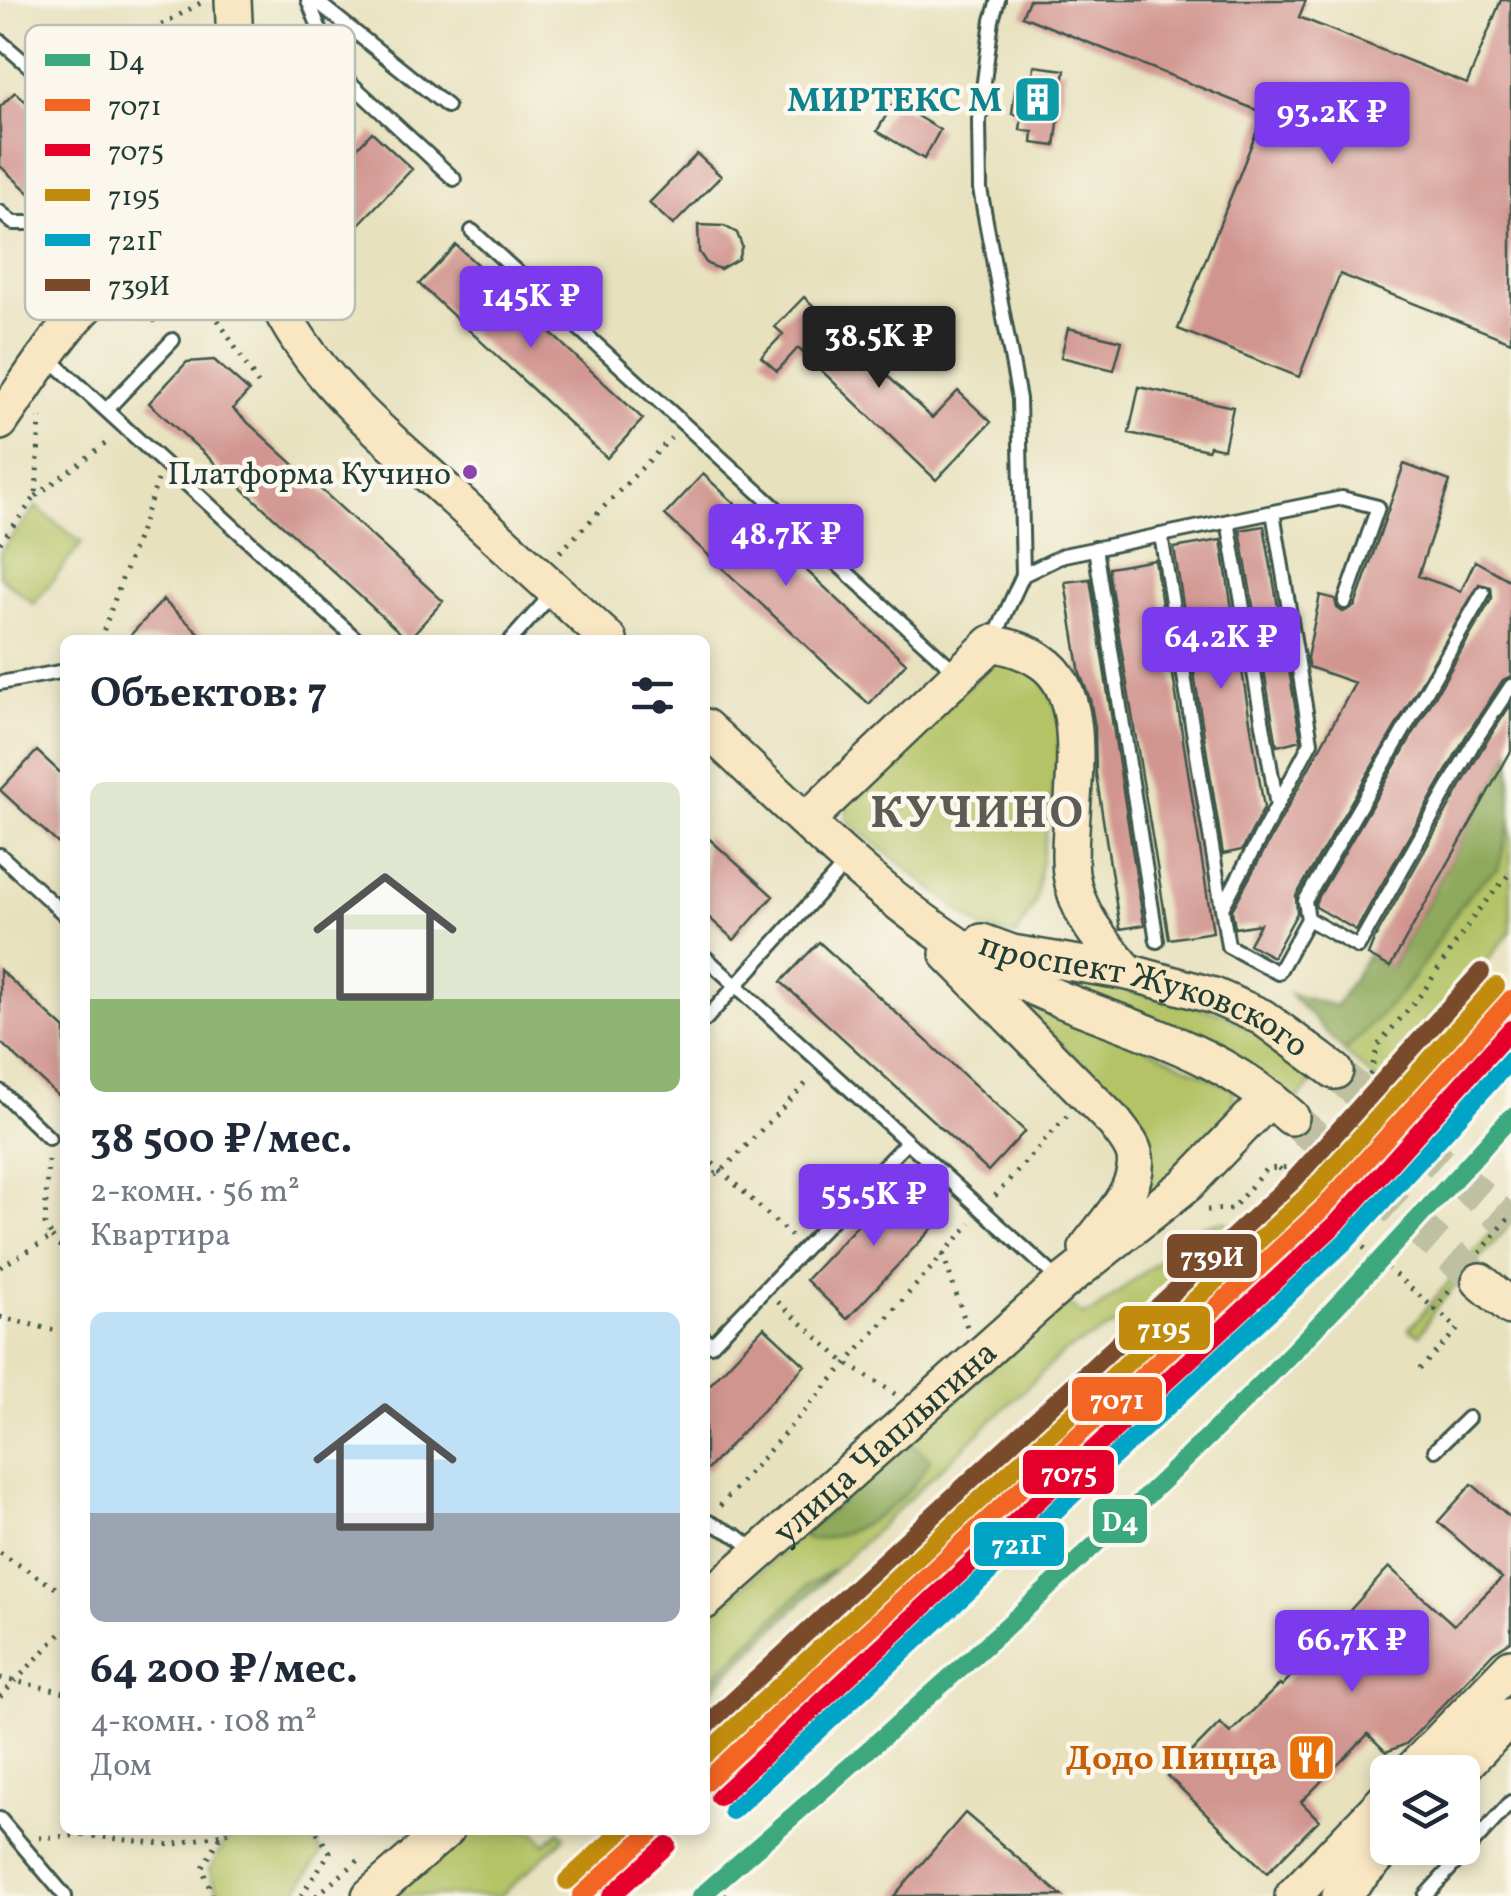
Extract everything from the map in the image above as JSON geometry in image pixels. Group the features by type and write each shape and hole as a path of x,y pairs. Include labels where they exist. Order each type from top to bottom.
{"main road":[{"path":"233,0 235,25"},
{"path":"0,422 76,320"},
{"path":"286,320 334,386 603,635"},
{"path":"807,820 992,643 1019,650 1046,663 1072,709 1072,875 1088,926 1128,972"},
{"name":"проспект Жуковского","path":"710,732 891,897 960,947 1004,973 1171,1040 1220,1065 1281,1108"},
{"name":"проспект Жуковского","path":"850,859 956,929 992,946 1012,953 1128,972 1214,996 1262,1017 1335,1071"},
{"name":"улица Чаплыгина","path":"891,897 1115,1122 1132,1146 1136,1159 1134,1175 1122,1199 1062,1283"},
{"name":"улица Чаплыгина","path":"710,1596 1062,1283 1281,1108"},
{"path":"1480,1281 1511,1307"},
{"path":"1426,1755 1511,1666"},
{"path":"1474,1755 1511,1716"},
{"path":"1293,1896 1370,1815"},
{"path":"370,1896 439,1835"},
{"path":"1350,1893 1373,1865"}],"lane":[{"path":"311,0 343,25"},
{"path":"311,0 319,25"},
{"path":"992,643 1024,575 1020,399 980,189 980,120 998,0"},
{"path":"355,34 447,106"},
{"path":"0,41 25,61"},
{"path":"355,87 454,179"},
{"path":"0,212 13,223 25,223"},
{"path":"472,230 959,674"},
{"path":"106,410 173,340"},
{"path":"41,365 106,410 352,635"},
{"path":"1024,575 1064,554 1342,498 1378,507 1344,602"},
{"path":"1222,908 1311,742 1274,512"},
{"path":"1228,521 1277,806"},
{"path":"1160,535 1228,946 1278,973 1308,919 1305,901 1483,593"},
{"path":"1096,548 1157,942"},
{"path":"515,635 554,592"},
{"path":"0,683 60,672"},
{"path":"1308,919 1358,946 1474,742 1511,686"},
{"path":"0,855 60,910"},
{"path":"710,1015 850,859"},
{"path":"710,962 1062,1283"},
{"path":"0,1091 49,1138"},
{"path":"710,1343 907,1142"},
{"path":"1435,1450 1468,1418"},
{"path":"710,1523 737,1536 758,1553"},
{"path":"1425,1896 1511,1802"},
{"path":"0,1819 65,1896"}],"path":[{"path":"163,25 207,0"},
{"path":"153,320 173,340"},
{"path":"221,320 258,384"},
{"path":"36,496 41,365"},
{"path":"558,554 684,424"},
{"path":"0,543 36,496 104,446 123,426"},
{"path":"102,635 164,464"},
{"path":"1232,1209 1266,1169 1306,1166 1364,1098 1378,1045 1423,992 1476,913 1511,872"},
{"path":"710,1176 722,1172 823,1065"},
{"path":"710,1516 1070,1113"},
{"path":"49,1138 46,1224 60,1246"},
{"path":"710,1161 805,1248"},
{"path":"1276,1166 1458,1329 1417,1372"},
{"path":"0,1267 52,1237"},
{"path":"943,1254 966,1327"},
{"path":"765,1290 846,1363 896,1395"},
{"path":"0,1317 60,1332"},
{"path":"0,1553 60,1591"},
{"path":"0,1697 60,1634"},
{"path":"0,1678 60,1691"},
{"path":"17,1840 60,1835"},
{"path":"106,1835 172,1845 217,1835"},
{"path":"212,1896 202,1869 221,1835"},
{"path":"301,1896 330,1852 318,1835"},
{"path":"316,1896 370,1852"}],"green space":[{"path":"36,507 82,543 34,604 0,577 0,552"},
{"path":"999,657 1041,671 1063,726 1035,903 1016,936 984,930 848,822 846,804"},
{"path":"1511,751 1511,820 1498,869 1465,900 1414,977 1345,1052 1290,994 1336,1006 1368,955 1391,967"},
{"path":"1511,820 1511,931 1385,1089 1345,1052 1414,977 1465,900 1498,869"},
{"path":"1038,969 1223,1013 1322,1071 1293,1104 1036,974"},
{"path":"984,970 1234,1089 1234,1105 1207,1146 1102,1244 1147,1174 1148,1142 1143,1123"},
{"path":"1511,1209 1511,1223 1434,1310 1420,1335 1409,1329"},
{"path":"1224,1221 1255,1240 1236,1261 1064,1352 835,1569 808,1585 710,1681 710,1616 1066,1302 1082,1315 1093,1312 1204,1225"},
{"path":"909,1441 930,1459 894,1504 844,1533 807,1540 802,1535"},
{"path":"835,1569 710,1691 710,1681 808,1585"},
{"path":"242,1835 311,1835 322,1853 293,1896 219,1896 209,1870 226,1840"},
{"path":"459,1835 537,1835 545,1844 555,1835 565,1837 501,1896 389,1896"}],"building":[{"path":"1029,0 1306,0 1299,17 1467,84 1501,0 1511,0 1511,342 1340,274 1299,377 1178,329 1264,113 1022,16"},
{"name":"МИРТЕКС М","path":"1034,66 1065,70 1055,146 1032,143 1033,132 1020,130 1022,115 1012,114 1016,82 1032,84"},
{"path":"15,92 25,101 25,189 0,166 0,107"},
{"path":"894,102 940,130 924,159 877,131"},
{"path":"372,132 412,169 358,225 355,222 355,150"},
{"path":"697,154 721,176 673,225 649,203"},
{"path":"698,225 724,226 737,233 742,246 738,259 720,269 707,264 699,252"},
{"path":"456,245 643,419 607,458 419,284"},
{"path":"804,297 932,418 958,391 991,422 936,480 798,348 777,371 761,357 783,334 775,327"},
{"path":"1068,328 1122,341 1114,370 1061,357"},
{"path":"214,360 249,391 233,409 443,601 412,635 403,635 149,403 187,362"},
{"path":"1139,387 1233,407 1224,449 1210,446 1208,450 1129,433"},
{"path":"1404,464 1450,481 1418,576 1461,591 1475,561 1511,581 1511,676 1503,680 1466,736 1356,930 1316,907 1492,598 1491,587 1479,584 1296,896 1297,913 1273,957 1249,944 1260,924 1235,928 1232,910 1355,683 1309,667 1307,658 1320,595 1335,599 1337,608 1343,612 1355,606"},
{"path":"703,474 906,663 869,704 665,515"},
{"path":"1264,526 1301,740 1277,746 1240,530"},
{"path":"1221,540 1264,808 1242,850 1223,854 1174,548"},
{"path":"1155,560 1213,932 1169,939 1109,575 1109,568"},
{"path":"1090,579 1144,925 1120,929 1096,774 1095,727 1080,674 1065,582"},
{"path":"163,600 202,635 131,635"},
{"path":"1511,704 1511,751 1390,967 1368,955 1374,940"},
{"path":"37,751 60,772 60,845 0,790"},
{"path":"710,839 773,896 734,940 710,918"},
{"path":"819,942 1025,1131 988,1171 781,982"},
{"path":"0,970 60,1024 60,1097 0,1042"},
{"path":"901,1179 942,1218 847,1319 806,1280"},
{"path":"764,1327 805,1365 710,1467 710,1385"},
{"path":"1472,1484 1511,1518 1511,1641 1494,1652 1406,1744 1386,1752 1368,1734 1301,1802 1319,1820 1267,1873 1168,1776 1220,1723 1230,1733 1282,1686 1389,1567 1454,1625 1502,1578 1438,1522"},
{"path":"965,1813 1062,1896 894,1896"}],"tunnel":[{"path":"1335,1071 1511,1224"},
{"path":"1291,1117 1480,1281"}],"transit line":[{"name":"739И","path":"710,1722 1293,1181 1481,972"},
{"name":"7195","path":"710,1750 1308,1195 1496,986"},
{"name":"7071","path":"710,1777 1322,1209 1511,999"},
{"name":"7075","path":"719,1797 1336,1224 1511,1029"},
{"name":"721Г","path":"732,1811 1349,1238 1511,1059"},
{"name":"D4","path":"701,1896 1101,1540 1301,1343 1511,1117"},
{"name":"7195","path":"567,1881 618,1835"},
{"name":"7071","path":"581,1896 648,1835"},
{"name":"7075","path":"611,1896 667,1845"}],"place":[{"name":"МИРТЕКС М","path":"1037,99"},
{"name":"Платформа Кучино","path":"470,472"},
{"name":"Додо Пицца","path":"1312,1757"}],"district":[{"name":"КУЧИНО","path":"978,811"}]}
